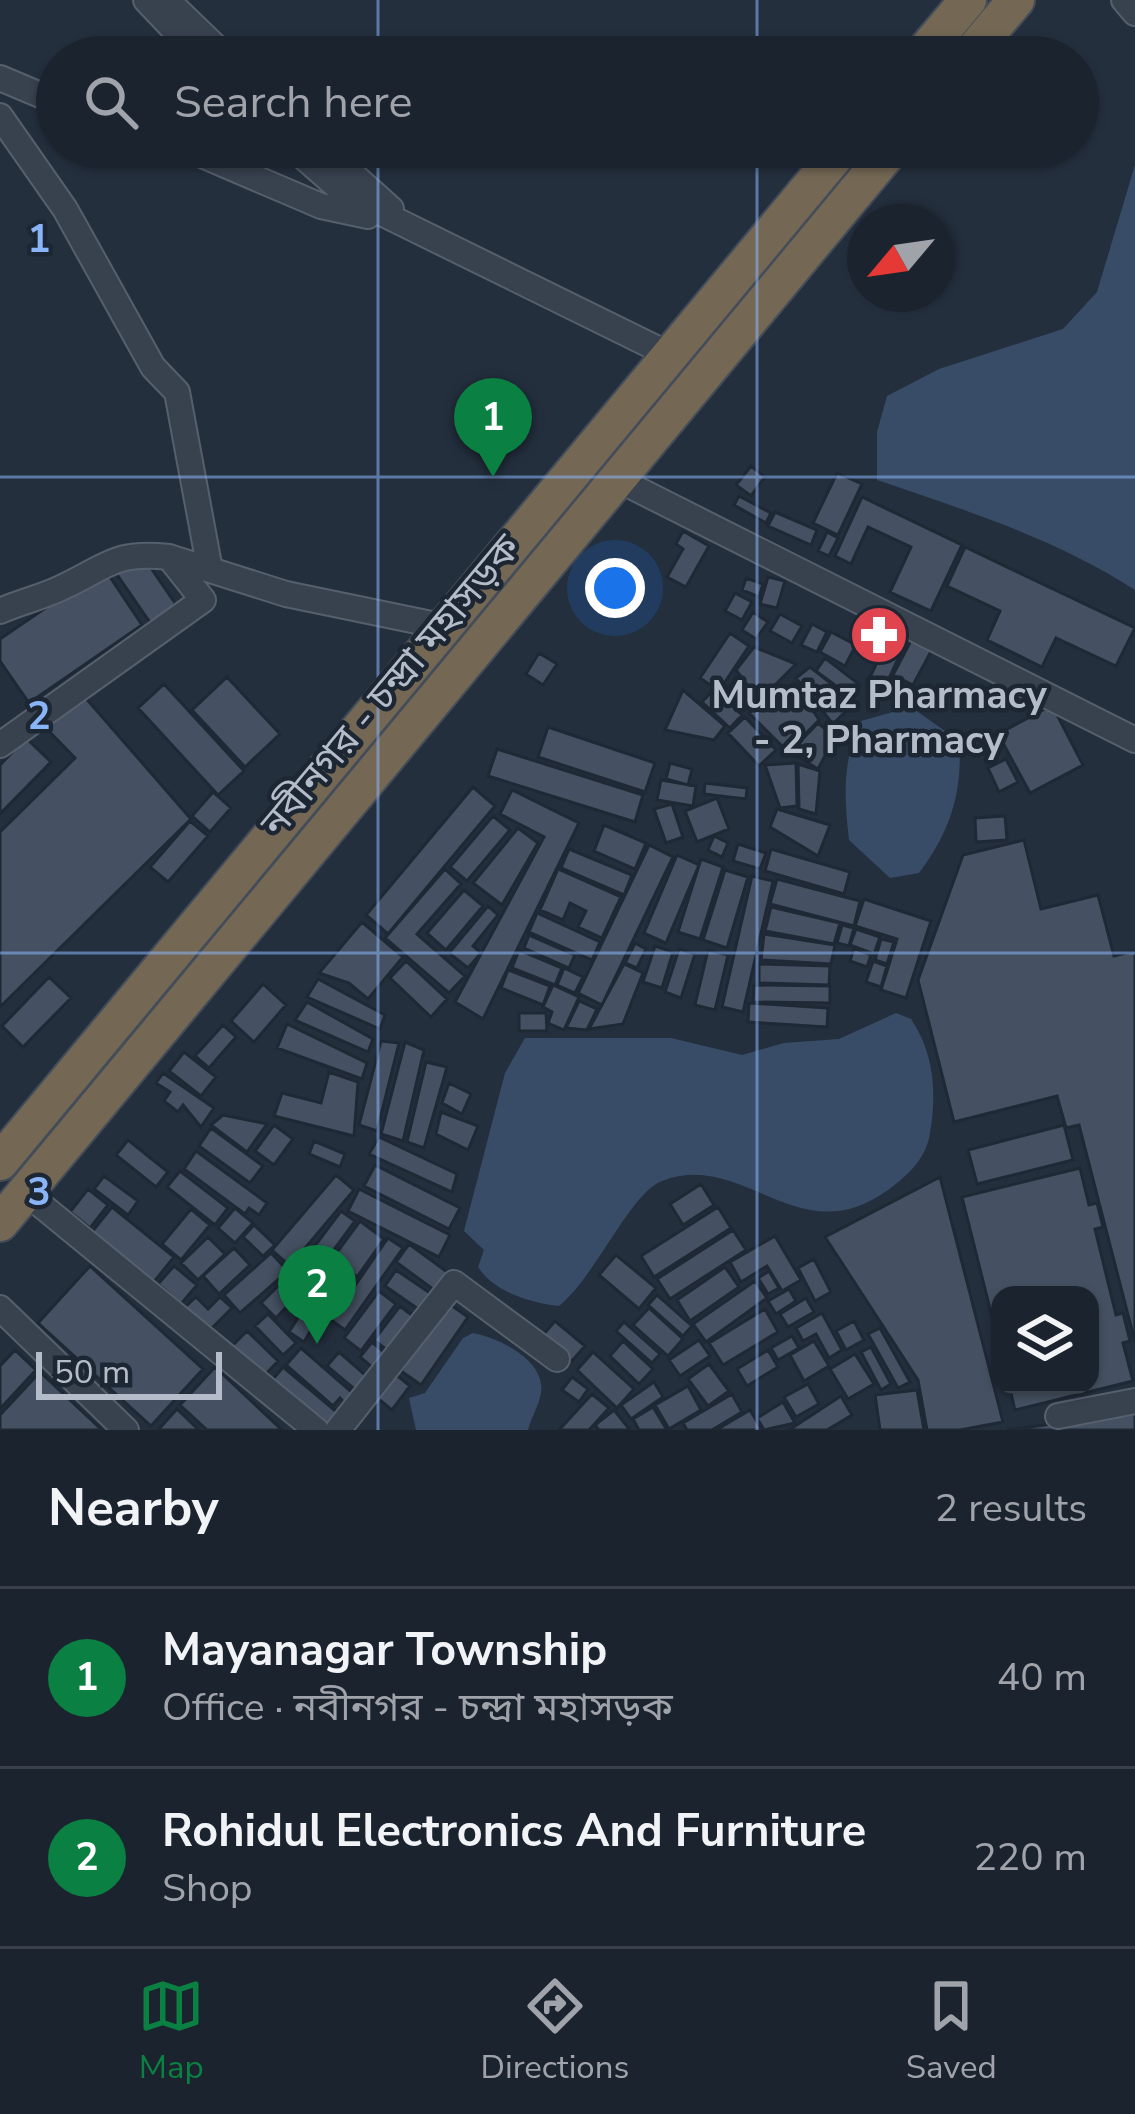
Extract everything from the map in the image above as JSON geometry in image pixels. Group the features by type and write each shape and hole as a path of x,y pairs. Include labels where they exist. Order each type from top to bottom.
{"highway":[{"path":"938,36 968,0"},
{"path":"986,36 1016,0"},
{"name":"নবীনগর - চন্দ্রা মহাসড়ক","path":"0,1162 825,168"},
{"name":"নবীনগর - চন্দ্রা মহাসড়ক","path":"0,1223 876,168"}],"street":[{"path":"146,0 180,36"},
{"path":"167,0 204,36"},
{"path":"1124,0 1135,13"},
{"path":"0,78 36,93"},
{"path":"0,116 36,168"},
{"path":"36,168 65,209 153,367 177,392 210,571"},
{"path":"232,168 321,206 406,224"},
{"path":"316,168 349,197 668,354"},
{"path":"345,168 406,224"},
{"path":"617,479 1135,740"},
{"path":"0,611 133,553 169,557 286,594 441,626"},
{"path":"0,745 203,600 169,557"},
{"path":"26,1192 316,1430"},
{"path":"338,1430 454,1282 557,1359"},
{"path":"0,1308 125,1430"},
{"path":"1058,1416 1135,1401"}],"water":[{"path":"1135,165 1135,590 1042,541 877,480 877,432 887,396 939,369 1063,329 1097,292"},
{"path":"911,707 959,741 959,777 952,811 930,858 919,873 890,878 849,840 848,765 861,721"},
{"path":"896,1013 911,1019 925,1045 933,1103 925,1151 888,1190 856,1207 826,1212 719,1178 692,1175 662,1181 638,1201 559,1306 514,1295 478,1267 484,1250 464,1231 505,1073 525,1038 671,1038 742,1055 784,1043 839,1039"},
{"path":"473,1333 519,1352 536,1370 541,1393 528,1430 416,1430 409,1398 425,1393 463,1338"}],"building":[{"path":"751,466 765,477 751,496 736,485"},
{"path":"837,473 862,484 838,535 813,523"},
{"path":"739,496 771,513 766,523 734,505"},
{"path":"862,497 962,545 931,611 890,592 911,547 868,527 851,564 835,556"},
{"path":"775,512 817,530 811,545 768,526"},
{"path":"683,531 709,546 686,587 667,577 683,549 676,544"},
{"path":"827,532 838,538 829,556 818,551"},
{"path":"965,547 1135,628 1116,666 1056,638 1042,667 987,640 1000,611 947,586"},
{"path":"142,555 177,606 151,624 116,573"},
{"path":"104,568 142,625 29,703 0,661 0,639"},
{"path":"768,577 785,581 777,608 760,604"},
{"path":"746,578 763,584 759,597 742,590"},
{"path":"735,593 752,602 742,620 725,611"},
{"path":"753,612 768,622 756,639 742,630"},
{"path":"780,614 802,626 792,643 770,631"},
{"path":"874,614 893,623 882,644 863,635"},
{"path":"812,624 827,632 817,652 801,645"},
{"path":"831,632 856,645 845,666 820,652"},
{"path":"730,633 749,646 719,691 700,678"},
{"path":"915,633 935,644 913,685 893,675"},
{"path":"862,636 882,647 876,656 856,645"},
{"path":"888,639 904,646 886,685 870,677"},
{"path":"754,647 796,664 759,701 736,670"},
{"path":"539,653 557,664 543,685 526,674"},
{"path":"825,658 860,685 851,697 816,671"},
{"path":"810,667 855,702 833,724 796,678"},
{"path":"227,677 280,734 245,767 192,710"},
{"path":"740,677 755,696 739,709 724,690"},
{"path":"795,683 819,720 788,752 749,713"},
{"path":"164,684 244,771 218,795 138,708"},
{"path":"77,688 191,819 0,1007 0,832 75,758 41,723"},
{"path":"714,689 742,715 730,728 702,702"},
{"path":"683,690 725,726 714,740 665,730"},
{"path":"1052,705 1083,765 1030,793 998,734"},
{"path":"745,717 776,750 759,766 728,733"},
{"path":"818,723 835,737 818,769 790,752"},
{"path":"548,727 655,763 645,792 538,757"},
{"path":"26,738 51,762 0,814 0,765"},
{"path":"497,749 643,795 635,822 488,776"},
{"path":"1006,759 1018,782 999,792 988,768"},
{"path":"670,763 692,769 688,785 666,779"},
{"path":"796,763 797,806 780,808 765,765"},
{"path":"798,764 820,771 816,814 799,809"},
{"path":"661,780 696,786 693,806 657,800"},
{"path":"705,783 747,788 746,799 704,794"},
{"path":"473,787 495,806 388,934 366,915"},
{"path":"512,790 579,823 483,1019 455,1002 544,837 500,814"},
{"path":"213,792 231,808 210,832 192,816"},
{"path":"717,798 729,829 697,842 685,811"},
{"path":"672,804 683,837 666,843 654,809"},
{"path":"777,809 830,825 818,856 770,827"},
{"path":"493,816 510,830 467,881 450,867"},
{"path":"1005,816 1007,840 976,842 975,818"},
{"path":"190,821 208,836 168,882 150,867"},
{"path":"604,825 646,843 635,869 594,851"},
{"path":"518,828 538,843 502,905 473,883"},
{"path":"714,836 728,843 722,857 708,850"},
{"path":"1024,840 1041,909 1098,895 1114,956 1135,951 1135,1342 1079,1125 1066,1128 1057,1096 954,1122 918,980 963,855"},
{"path":"738,844 766,853 760,869 733,861"},
{"path":"649,845 673,857 602,1005 578,993"},
{"path":"569,849 632,875 624,895 561,868"},
{"path":"771,849 850,872 844,894 765,871"},
{"path":"677,855 699,865 666,943 644,933"},
{"path":"701,859 723,867 700,939 678,932"},
{"path":"445,869 461,884 417,934 465,976 449,993 385,938"},
{"path":"558,869 621,897 602,938 578,927 586,911 570,903 563,920 540,910"},
{"path":"725,870 748,877 727,948 703,940"},
{"path":"752,876 773,881 743,1012 722,1007"},
{"path":"777,879 860,901 854,926 770,904"},
{"path":"464,890 483,906 446,950 427,933"},
{"path":"864,899 931,921 906,998 881,990 897,939 855,926"},
{"path":"488,906 498,915 473,946 481,953 468,968 449,953"},
{"path":"771,907 840,923 834,944 765,931"},
{"path":"537,913 600,942 592,960 529,932"},
{"path":"362,922 403,957 368,999 349,983 319,973"},
{"path":"842,925 854,928 849,946 837,943"},
{"path":"856,929 880,937 874,954 850,945"},
{"path":"764,934 835,945 831,964 761,960"},
{"path":"529,935 575,955 569,968 524,948"},
{"path":"881,939 894,942 887,964 875,960"},
{"path":"635,943 646,949 637,968 625,963"},
{"path":"655,946 673,952 662,988 643,982"},
{"path":"854,948 871,955 867,967 850,961"},
{"path":"679,949 695,954 681,998 665,992"},
{"path":"519,950 562,968 555,985 512,968"},
{"path":"708,950 728,955 715,1010 695,1005"},
{"path":"406,961 447,999 431,1017 390,978"},
{"path":"873,961 887,966 881,987 866,982"},
{"path":"624,964 643,973 623,1024 589,1029"},
{"path":"759,964 830,966 829,985 759,983"},
{"path":"564,968 583,977 575,993 557,985"},
{"path":"508,970 550,986 543,1005 501,988"},
{"path":"49,977 71,998 23,1047 2,1026"},
{"path":"318,979 385,1015 380,1029 307,997"},
{"path":"263,984 286,1005 254,1042 231,1021"},
{"path":"553,985 579,997 564,1030 548,1023 552,1012 543,1007"},
{"path":"754,985 830,986 830,1003 753,1002"},
{"path":"579,1001 597,1009 587,1030 566,1028"},
{"path":"307,1002 373,1039 368,1052 295,1020"},
{"path":"749,1003 828,1008 827,1027 748,1022"},
{"path":"519,1013 546,1013 547,1031 519,1031"},
{"path":"287,1024 367,1063 362,1079 277,1048"},
{"path":"223,1025 236,1037 209,1068 195,1056"},
{"path":"381,1041 399,1043 377,1131 359,1125"},
{"path":"405,1042 424,1050 403,1141 381,1134"},
{"path":"184,1052 216,1077 201,1096 169,1071"},
{"path":"426,1062 447,1067 424,1148 407,1142"},
{"path":"329,1072 358,1082 354,1136 274,1116 282,1093 321,1103"},
{"path":"163,1073 214,1108 201,1127 183,1105 178,1112 164,1101 170,1092 156,1083"},
{"path":"449,1083 471,1094 462,1114 442,1103"},
{"path":"441,1112 478,1126 468,1150 436,1134"},
{"path":"223,1115 267,1124 247,1152 211,1125"},
{"path":"274,1125 293,1139 274,1165 255,1151"},
{"path":"1064,1125 1073,1160 977,1184 968,1150"},
{"path":"211,1128 263,1166 250,1183 199,1146"},
{"path":"379,1137 457,1174 452,1192 369,1154"},
{"path":"128,1140 168,1172 156,1187 116,1155"},
{"path":"314,1141 345,1154 340,1167 309,1154"},
{"path":"196,1151 267,1203 259,1215 249,1208 245,1214 184,1169"},
{"path":"375,1165 460,1208 449,1229 364,1186"},
{"path":"1080,1168 1089,1205 1097,1203 1103,1227 1095,1229 1116,1315 1123,1313 1130,1341 1123,1343 1133,1381 1099,1389 1099,1286 991,1286 991,1313 962,1197"},
{"path":"180,1171 228,1208 215,1225 167,1187"},
{"path":"336,1175 354,1190 290,1266 272,1250"},
{"path":"104,1176 138,1201 128,1215 94,1189"},
{"path":"940,1177 991,1375 991,1394 996,1394 1003,1422 927,1430 918,1380 825,1237"},
{"path":"701,1184 714,1205 683,1225 670,1204"},
{"path":"88,1189 108,1205 90,1228 70,1212"},
{"path":"359,1189 450,1235 439,1257 348,1211"},
{"path":"112,1207 174,1257 153,1283 91,1233"},
{"path":"718,1207 731,1228 654,1277 641,1256"},
{"path":"235,1208 253,1223 235,1243 218,1228"},
{"path":"191,1209 210,1225 181,1260 162,1244"},
{"path":"341,1211 355,1221 314,1277 299,1267"},
{"path":"360,1221 384,1239 357,1277 332,1259"},
{"path":"254,1225 275,1245 263,1256 243,1237"},
{"path":"733,1230 746,1250 670,1299 657,1279"},
{"path":"775,1236 801,1280 782,1291 767,1266 741,1282 730,1262"},
{"path":"208,1237 225,1254 198,1280 181,1263"},
{"path":"388,1238 403,1248 345,1330 331,1320"},
{"path":"409,1244 454,1277 441,1295 396,1262"},
{"path":"234,1248 250,1265 219,1294 203,1276"},
{"path":"271,1253 288,1271 240,1313 224,1295"},
{"path":"616,1255 656,1288 639,1309 599,1275"},
{"path":"814,1259 831,1292 815,1301 798,1268"},
{"path":"332,1262 342,1270 328,1290 317,1282"},
{"path":"90,1266 203,1369 151,1426 38,1323"},
{"path":"174,1266 197,1285 181,1304 158,1284"},
{"path":"725,1267 739,1287 690,1321 677,1300"},
{"path":"295,1269 309,1283 276,1318 261,1303"},
{"path":"396,1270 433,1295 421,1311 385,1286"},
{"path":"769,1271 779,1288 768,1294 758,1278"},
{"path":"344,1273 355,1282 339,1304 327,1295"},
{"path":"755,1281 767,1298 706,1342 693,1324"},
{"path":"789,1289 796,1301 776,1314 768,1301"},
{"path":"315,1291 329,1300 304,1342 289,1332"},
{"path":"379,1291 396,1304 361,1351 344,1338"},
{"path":"657,1295 692,1326 683,1336 648,1305"},
{"path":"196,1297 208,1309 220,1297 232,1308 208,1332 184,1308"},
{"path":"806,1298 814,1312 788,1327 780,1314"},
{"path":"448,1303 468,1317 421,1385 401,1371"},
{"path":"400,1306 418,1320 392,1354 374,1340"},
{"path":"649,1308 683,1339 668,1356 633,1325"},
{"path":"765,1309 778,1332 723,1365 709,1343"},
{"path":"822,1313 842,1350 829,1358 816,1334 803,1341 796,1328"},
{"path":"268,1314 296,1343 283,1355 255,1326"},
{"path":"555,1321 585,1346 572,1361 542,1336"},
{"path":"854,1321 864,1340 846,1350 836,1331"},
{"path":"624,1322 660,1354 652,1363 616,1331"},
{"path":"880,1328 910,1382 898,1388 868,1334"},
{"path":"247,1331 278,1361 264,1376 232,1346"},
{"path":"792,1336 799,1348 778,1360 771,1348"},
{"path":"699,1340 710,1356 680,1376 669,1360"},
{"path":"623,1341 653,1369 639,1384 610,1356"},
{"path":"814,1341 829,1366 804,1381 790,1355"},
{"path":"372,1342 391,1358 378,1372 360,1357"},
{"path":"871,1347 891,1384 881,1390 861,1352"},
{"path":"301,1348 355,1395 346,1405 340,1398 333,1406 286,1365"},
{"path":"15,1350 36,1370 0,1409 0,1366"},
{"path":"768,1350 778,1367 747,1386 737,1369"},
{"path":"339,1352 371,1380 359,1393 327,1366"},
{"path":"593,1352 634,1389 617,1408 577,1370"},
{"path":"855,1354 874,1384 848,1399 830,1369"},
{"path":"709,1364 729,1391 708,1406 688,1379"},
{"path":"215,1367 282,1430 207,1430 180,1405"},
{"path":"283,1367 338,1413 325,1429 270,1383"},
{"path":"40,1372 102,1430 0,1430 0,1415"},
{"path":"394,1373 410,1386 392,1410 376,1397"},
{"path":"572,1377 588,1389 579,1402 562,1390"},
{"path":"654,1382 663,1397 631,1419 621,1405"},
{"path":"808,1384 819,1404 796,1417 784,1397"},
{"path":"688,1386 701,1410 669,1429 655,1405"},
{"path":"917,1390 924,1430 880,1430 875,1395"},
{"path":"592,1394 609,1408 589,1430 559,1430"},
{"path":"732,1394 742,1412 712,1430 687,1430 683,1423"},
{"path":"1011,1394 1080,1394 1015,1410"},
{"path":"841,1396 852,1415 827,1430 789,1430"},
{"path":"783,1402 795,1423 764,1430 757,1418"},
{"path":"653,1407 667,1430 639,1430 633,1419"},
{"path":"177,1409 199,1430 158,1430"},
{"path":"614,1410 630,1430 599,1430 595,1425"},
{"path":"750,1410 762,1430 716,1430"},
{"path":"1135,1413 1135,1430 1007,1430"}],"place":[{"name":"Mayanagar Township","path":"493,477"},
{"name":"Mumtaz Pharmacy - 2, Pharmacy","path":"879,635"},
{"name":"Rohidul Electronics And Furniture","path":"317,1344"}]}
